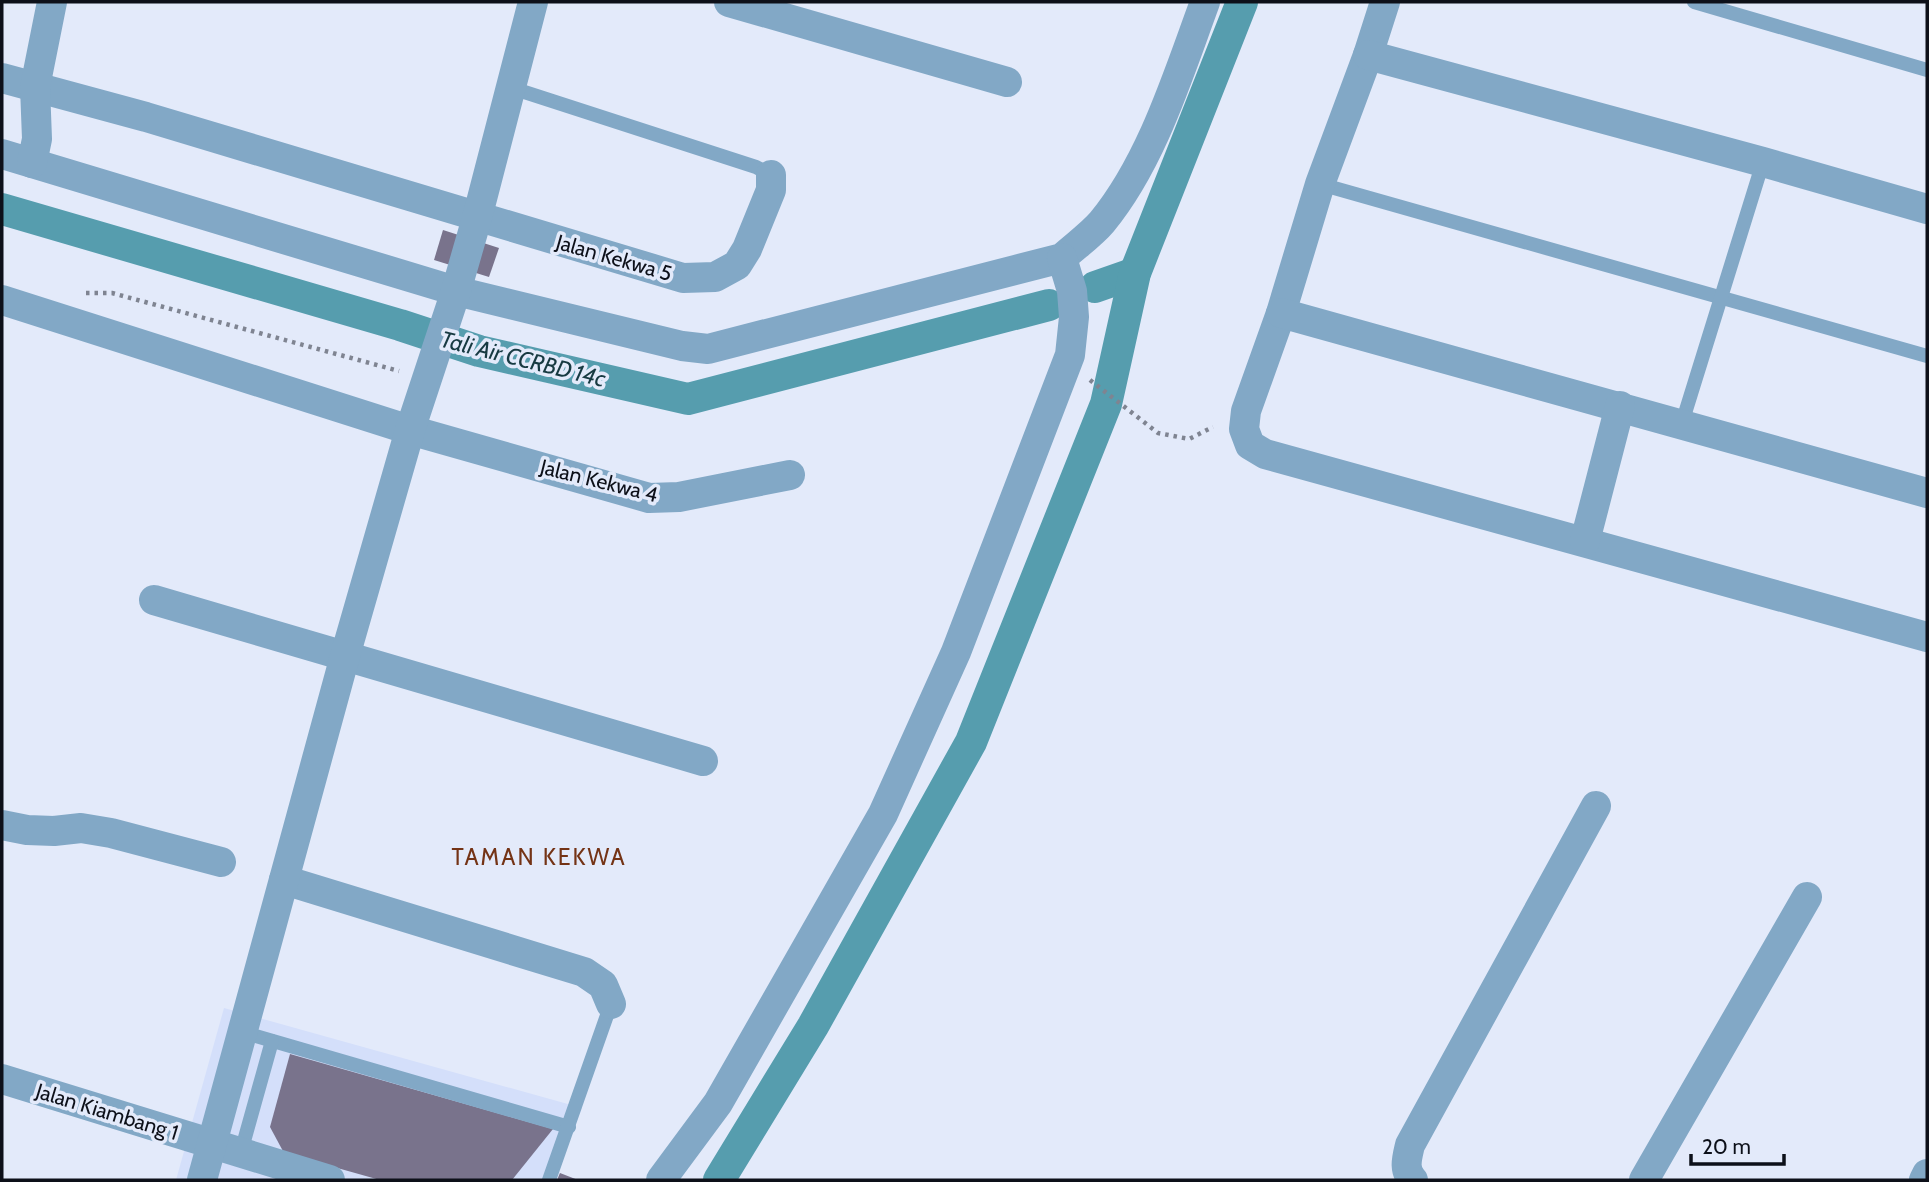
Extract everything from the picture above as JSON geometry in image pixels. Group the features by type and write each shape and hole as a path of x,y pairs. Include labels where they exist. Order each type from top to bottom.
{"street":[{"path":"32,163 38,130 35,86 52,2"},
{"path":"202,1180 345,656 410,430 477,218 533,2"},
{"path":"729,2 1007,82"},
{"path":"2,154 456,291 682,346 708,349 1062,258 1100,225 1122,196 1158,125 1205,2"},
{"path":"1385,2 1320,184 1281,313 1246,411 1244,429 1250,445 1265,454 1927,637"},
{"path":"1368,55 1927,209"},
{"name":"Jalan Kekwa 5","path":"2,78 146,117 683,278 715,277 737,265 747,249 771,190 771,175"},
{"path":"661,1180 718,1104 883,814 956,652 1070,355 1074,317 1072,290 1062,258"},
{"name":"Jalan Kekwa 4","path":"2,301 410,430 649,498 679,497 790,475"},
{"path":"1281,313 1927,493"},
{"path":"1585,541 1620,406"},
{"path":"154,600 703,761"},
{"path":"1413,1180 1409,1178 1406,1166 1410,1145 1596,806"},
{"path":"2,825 27,830 81,828 221,862"},
{"path":"284,880 584,972 603,985 611,1004"},
{"path":"1644,1180 1807,897"},
{"name":"Jalan Kiambang 1","path":"2,1079 330,1180"},
{"path":"1924,1180 1927,1174"}],"lane":[{"path":"1694,2 1927,70"},
{"path":"512,88 756,167 771,175"},
{"path":"1682,424 1763,162"},
{"path":"1320,184 1927,356"},
{"path":"549,1180 611,1004"},
{"path":"242,1032 569,1127"},
{"path":"241,1152 272,1041"}],"path":[{"path":"45,316 78,293 112,293 428,374"},
{"path":"1082,374 1157,433 1189,439 1246,411"}],"shaded area":[{"path":"224,1008 582,1108 554,1180 176,1180"}],"building":[{"path":"443,230 499,248 489,277 434,260"},
{"path":"290,1054 553,1129 512,1180 380,1180 284,1153 270,1127"},
{"path":"560,1173 578,1180 557,1180"}],"waterway":[{"path":"719,1180 813,1026 971,742 1106,404 1135,273 1242,2"},
{"name":"Tali Air CCRBD 14c","path":"2,209 400,325 479,351 688,399 1049,305"},
{"name":"Tali Air CCRBD 14c","path":"1095,287 1135,273"}],"district":[{"name":"TAMAN KEKWA","path":"539,857"}]}
